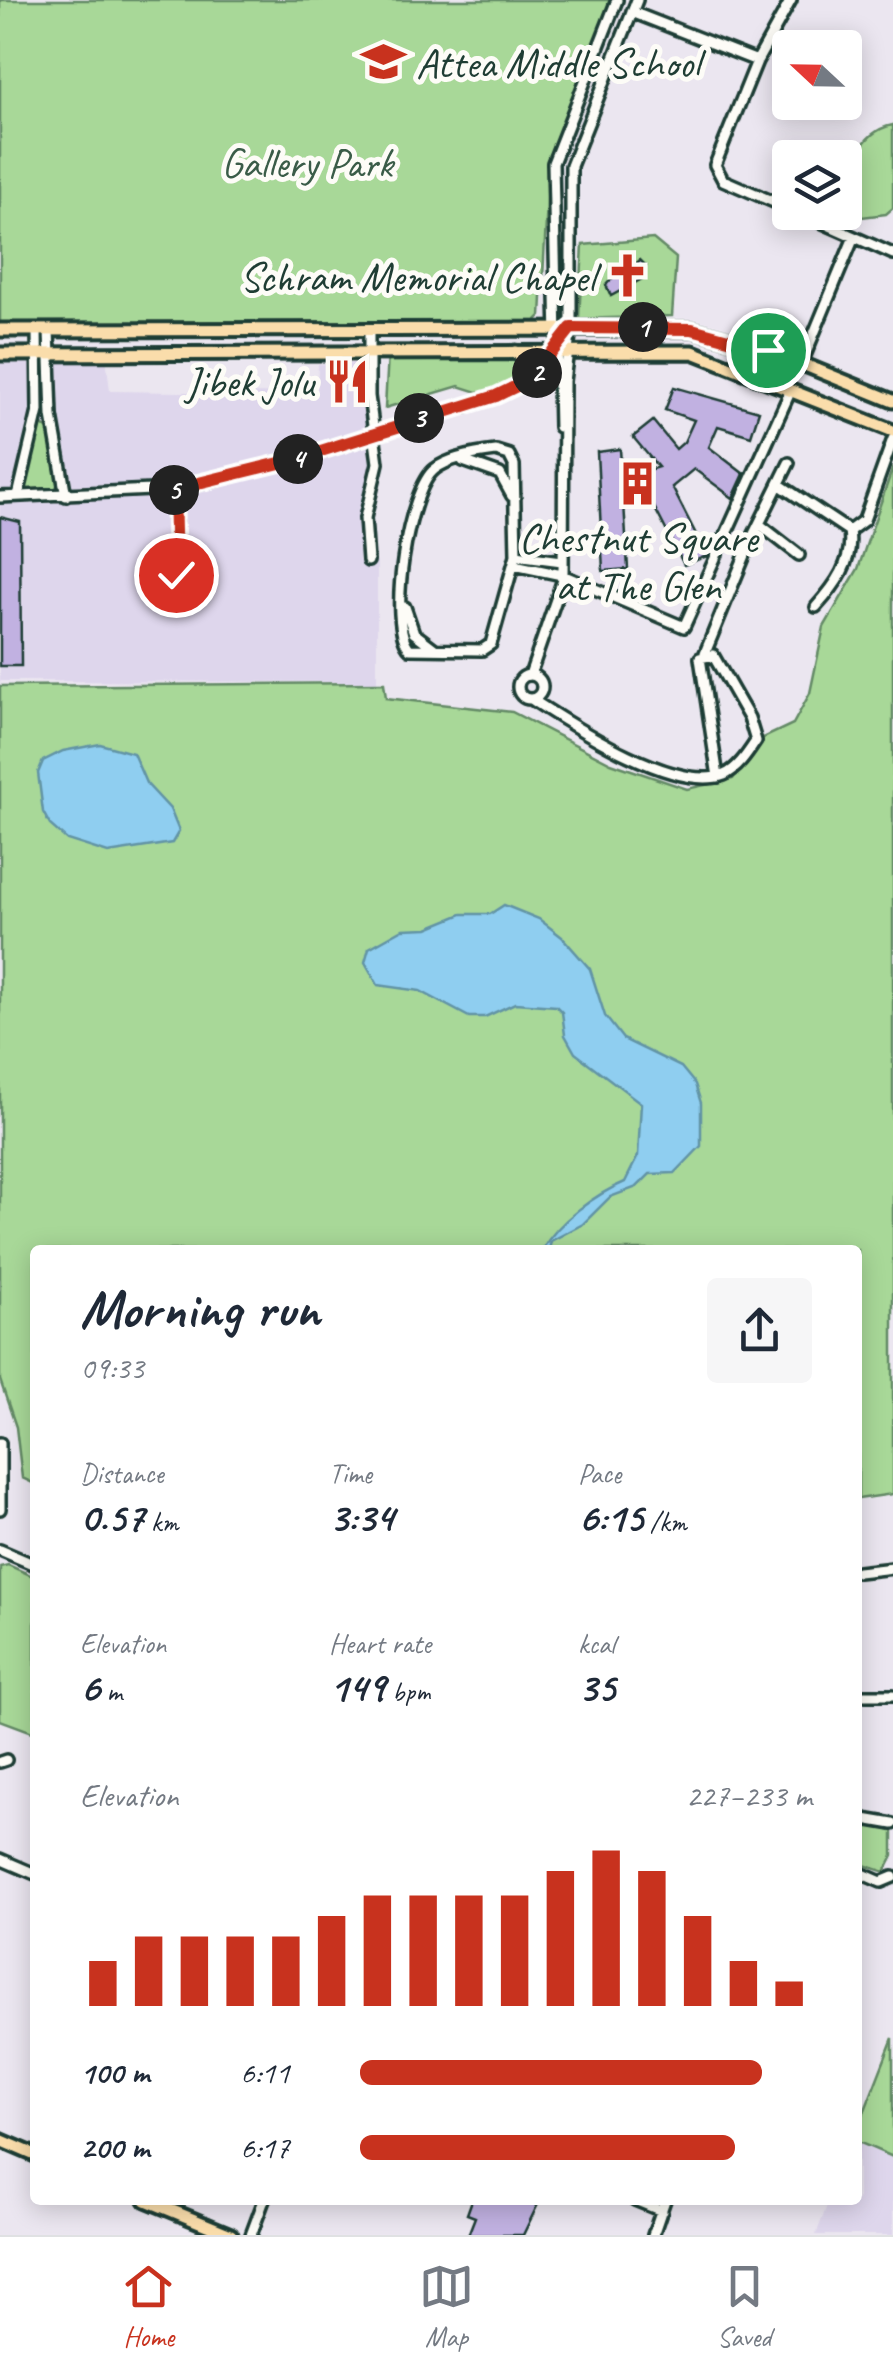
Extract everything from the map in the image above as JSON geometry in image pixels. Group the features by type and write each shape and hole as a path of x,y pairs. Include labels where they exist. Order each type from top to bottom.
{"main road":[{"path":"0,330 692,329 768,350 893,400"},
{"path":"516,352 529,363 531,379"},
{"path":"0,354 693,352 893,431"},
{"path":"0,2140 30,2153"},
{"path":"158,2205 231,2235"}],"street":[{"path":"617,0 553,163 557,328 562,352 562,575 530,674 518,687 521,694 624,752 691,779 718,776 730,773 756,740 749,718 714,655 706,653"},
{"path":"0,497 174,489 292,460 496,396 531,379 562,352 571,328 570,166 637,0"},
{"path":"772,201 718,176 720,152 757,61 791,0"},
{"path":"632,12 757,61"},
{"path":"837,230 893,254"},
{"path":"800,364 854,238"},
{"path":"43,330 52,418 66,496"},
{"path":"368,561 364,518 378,474 369,331"},
{"path":"18,496 36,421 44,354"},
{"path":"514,560 562,575 684,627 791,390"},
{"path":"36,421 52,418"},
{"path":"848,531 864,520 893,439"},
{"path":"496,451 509,455 514,465 514,503 514,560 491,644 482,650 442,651 414,633 402,600 406,537 424,482 436,468 496,451"},
{"path":"459,460 486,465 500,474 514,503"},
{"path":"718,776 700,658 706,653 759,524 789,463"},
{"path":"780,485 848,531 851,546 837,584 816,607"},
{"path":"174,489 176,591"},
{"path":"759,524 798,554"},
{"path":"514,560 562,561"},
{"path":"530,674 538,677 542,688 531,699"},
{"path":"0,1442 0,1509"},
{"path":"0,1550 30,1563"},
{"path":"862,1572 893,1568"},
{"path":"862,1696 893,1695"},
{"path":"862,1819 893,1824"},
{"path":"0,1859 30,1872"},
{"path":"862,1874 881,1882 892,1878"},
{"path":"251,2235 262,2205"},
{"path":"652,2235 664,2206"}],"shaded area":[{"path":"106,357 110,391 317,394 318,364 363,363 371,476 361,500 359,561 377,561 377,682 0,681 0,361"},
{"path":"862,2144 893,2157 893,2235 816,2235 827,2205 862,2205"}],"green space":[{"name":"Gallery Park","path":"0,0 614,0 549,163 541,316 533,324 0,323"},
{"path":"893,125 893,208 886,214 862,217 862,147 881,129"},
{"path":"653,239 676,258 672,316 579,319 583,245"},
{"path":"388,354 527,359 525,375 484,394 459,386 385,408"},
{"path":"40,423 48,430 61,477 54,492 28,490 24,484"},
{"path":"893,467 893,1494 862,1498 862,1245 30,1245 30,1482 22,1478 16,1427 0,1380 0,686 384,683 386,698 512,712 611,763 687,789 733,779 761,739 793,724 810,693 824,627 858,569"},
{"path":"8,1565 30,1575 30,1731 0,1720 0,1567"},
{"path":"862,1823 893,1831 893,1856 885,1872 862,1864"},
{"path":"893,2038 893,2157 862,2144 862,2118"}],"water":[{"path":"100,744 133,753 146,783 170,809 179,831 172,843 108,853 67,840 50,825 43,812 38,773 43,761 63,751"},
{"path":"504,905 539,919 562,937 590,969 605,1016 623,1039 681,1067 695,1084 701,1103 701,1146 675,1173 650,1174 637,1187 610,1197 583,1224 550,1245 545,1245 568,1219 590,1201 625,1182 638,1156 641,1103 575,1053 565,1035 562,1012 556,1006 515,1003 485,1017 469,1017 420,991 378,985 365,962 369,948 403,929 428,928 462,914 490,914"}],"building":[{"name":"Schram Memorial Chapel","path":"640,260 646,266 637,274 642,279 611,296 606,285 627,262 632,267"},
{"name":"Chestnut Square at The Glen","path":"674,387 759,411 751,436 718,426 709,447 744,474 733,498 694,469 672,487 707,556 684,565 649,497 624,503 628,569 603,571 597,452 620,449 622,478 658,467 633,437 653,421 676,449 684,442 694,420 665,410"},
{"path":"0,517 20,522 21,666 0,666"},
{"path":"470,2205 538,2205 523,2235 468,2235 475,2217 467,2214"}],"place":[{"name":"Attea Middle School","path":"383,62"},
{"name":"Schram Memorial Chapel","path":"628,276"},
{"name":"Jibek Jolu","path":"347,381"},
{"name":"Chestnut Square at The Glen","path":"638,483"}],"route":[{"path":"176,575 174,489 292,460 496,396 531,379 556,352 571,328 692,329 768,350"}]}
